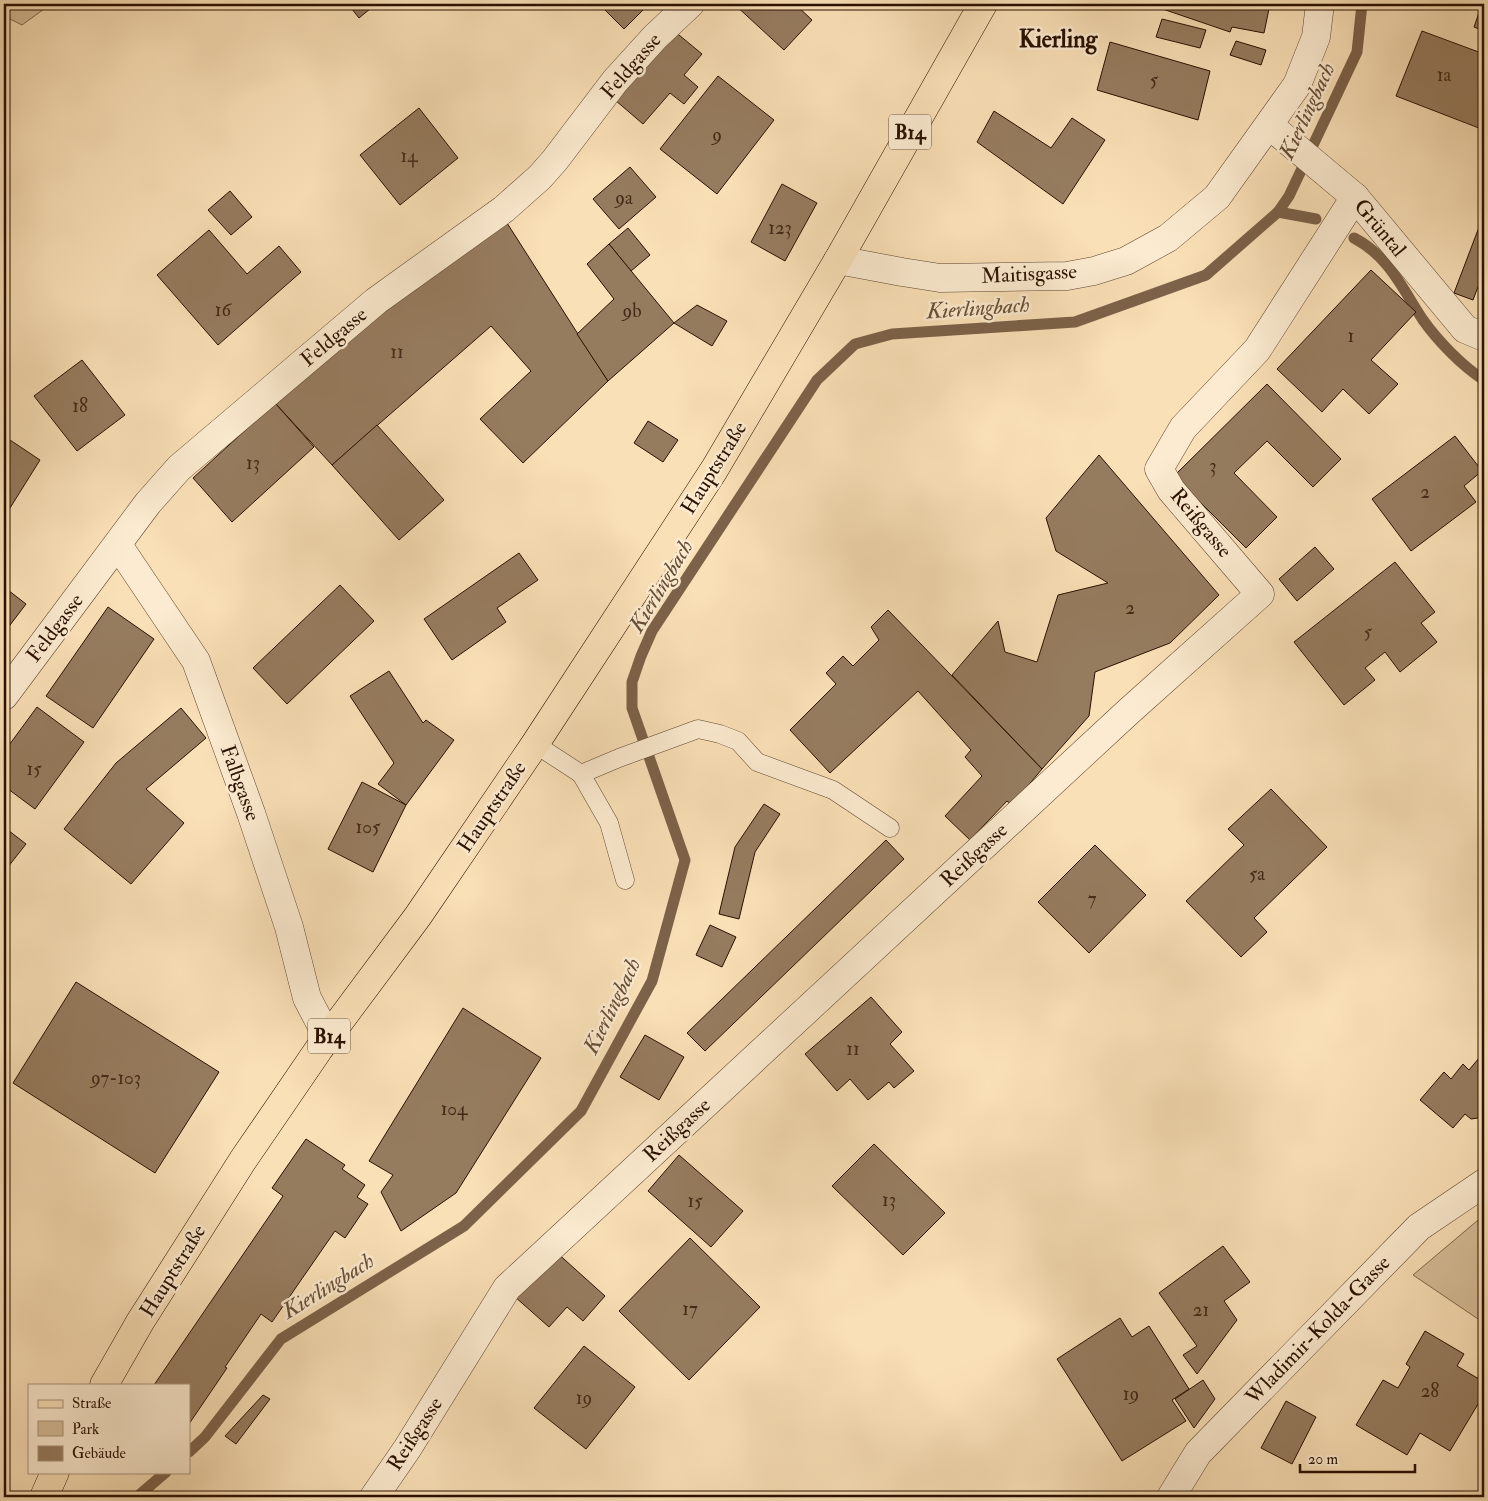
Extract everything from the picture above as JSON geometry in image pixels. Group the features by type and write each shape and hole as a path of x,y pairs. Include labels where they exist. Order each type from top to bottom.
{"main road":[{"name":"Hauptstraße","path":"105,1384 140,1322 244,1160 328,1038 418,916 535,744 714,470 838,260 983,4"},
{"path":"44,1497 54,1474"}],"street":[{"name":"Feldgasse","path":"4,696 148,503 179,468 376,301 504,209 555,160 614,82 654,37 690,4"},
{"name":"Maitisgasse","path":"838,260 940,278 1067,276 1094,271 1126,261 1168,238 1217,197 1297,85 1316,36 1320,4"},
{"name":"Grüntal","path":"1269,126 1346,190 1465,329 1484,337"},
{"name":"Reißgasse","path":"374,1497 407,1449 507,1288 1128,712 1260,594 1171,490 1159,469 1183,428 1257,350 1346,190"},
{"name":"Falbgasse","path":"118,545 196,661 251,813 289,927 308,998 328,1038"},
{"name":"Wladimir-Kolda-Gasse","path":"1171,1497 1198,1453 1418,1227 1484,1183"}],"lane":[{"path":"581,774 698,729 720,734 738,741 757,762 833,790 890,828"},
{"path":"535,744 581,774 609,823 625,880"}],"green space":[{"path":"4,4 51,4 22,25 4,16"},
{"path":"1484,1215 1484,1323 1413,1275"}],"building":[{"path":"348,4 376,4 359,18"},
{"path":"606,4 645,4 647,6 624,29 602,7"},
{"path":"734,4 795,4 812,20 784,50"},
{"path":"1148,4 1270,4 1264,33 1232,27 1230,32"},
{"path":"1482,4 1484,4 1484,31 1474,27"},
{"path":"1162,19 1206,30 1200,48 1156,37"},
{"path":"673,30 702,54 684,75 698,87 684,104 670,93 643,124 615,100"},
{"path":"1422,31 1484,54 1484,130 1396,96"},
{"path":"1236,41 1266,50 1261,65 1230,55"},
{"path":"1110,42 1210,71 1198,120 1097,90"},
{"path":"718,76 774,120 717,194 660,149"},
{"path":"419,108 458,158 400,205 360,155"},
{"path":"994,111 1051,148 1072,118 1105,140 1063,204 977,142"},
{"path":"630,167 656,197 619,229 593,199"},
{"path":"782,184 817,203 785,261 751,242"},
{"path":"230,191 252,217 231,235 208,210"},
{"path":"1484,214 1484,271 1473,300 1454,293"},
{"path":"507,223 608,381 523,463 480,419 531,371 491,326 332,465 275,403 389,303"},
{"path":"628,228 650,255 631,271 609,244"},
{"path":"209,230 247,274 279,246 301,272 218,345 157,275"},
{"path":"609,244 674,323 608,381 577,334 614,299 587,264"},
{"path":"1371,270 1416,312 1371,360 1398,384 1369,414 1343,389 1322,412 1277,369"},
{"path":"697,305 727,321 712,346 674,323"},
{"path":"82,360 125,415 77,451 34,396"},
{"path":"1267,384 1341,459 1313,487 1267,441 1234,473 1277,517 1246,548 1174,476"},
{"path":"275,403 314,447 232,522 193,478"},
{"path":"648,421 678,440 663,462 634,443"},
{"path":"377,425 444,500 399,540 332,465"},
{"path":"4,436 40,460 5,516 4,515"},
{"path":"1455,436 1482,471 1464,486 1476,502 1411,551 1372,499"},
{"path":"1099,455 1219,595 1170,643 1095,672 1089,716 1042,769 952,675 998,621 1005,652 1037,662 1058,595 1108,583 1056,551 1046,518"},
{"path":"1315,547 1334,569 1297,601 1279,579"},
{"path":"519,553 538,580 497,608 506,622 452,660 424,619"},
{"path":"1395,562 1435,612 1421,623 1437,642 1400,672 1385,652 1365,668 1375,680 1344,705 1294,642"},
{"path":"340,585 374,621 287,704 253,668"},
{"path":"4,587 26,604 4,633"},
{"path":"108,607 154,639 93,728 46,696"},
{"path":"888,610 1042,769 1012,805 1007,801 970,840 945,816 982,776 965,757 971,750 918,691 830,773 790,730 836,684 826,673 843,656 853,666 879,640 871,627"},
{"path":"389,671 423,723 426,720 454,740 406,805 378,784 394,763 350,696"},
{"path":"37,707 84,742 35,809 4,786 4,752"},
{"path":"181,708 206,738 146,789 184,823 131,884 64,829 116,763"},
{"path":"362,782 406,805 373,872 328,849"},
{"path":"1271,789 1327,847 1254,918 1267,932 1241,957 1186,901 1244,845 1228,829"},
{"path":"764,804 780,814 755,852 739,919 719,914 735,847"},
{"path":"4,827 26,844 4,872"},
{"path":"886,840 904,859 705,1051 687,1033"},
{"path":"1095,845 1146,895 1089,953 1038,902"},
{"path":"710,925 736,937 722,967 696,955"},
{"path":"76,982 219,1072 155,1173 13,1083"},
{"path":"871,997 902,1032 890,1044 914,1071 894,1088 889,1082 868,1100 850,1079 837,1091 805,1054"},
{"path":"463,1008 541,1058 456,1193 401,1231 381,1192 393,1175 369,1161"},
{"path":"645,1035 684,1057 659,1100 620,1077"},
{"path":"1484,1052 1484,1112 1478,1118 1471,1119 1465,1114 1453,1128 1420,1100 1444,1072 1451,1079 1463,1064 1469,1070"},
{"path":"306,1139 345,1165 342,1169 365,1185 357,1197 368,1204 345,1238 335,1231 272,1322 261,1314 190,1423 190,1384 155,1384 283,1196 272,1188"},
{"path":"874,1144 945,1213 903,1255 832,1186"},
{"path":"679,1155 743,1211 711,1247 648,1191"},
{"path":"690,1238 760,1307 689,1380 619,1311"},
{"path":"1223,1246 1250,1282 1224,1301 1237,1320 1197,1374 1183,1355 1197,1346 1159,1293"},
{"path":"555,1251 605,1296 583,1321 567,1307 549,1327 514,1296"},
{"path":"1120,1318 1132,1337 1149,1326 1189,1389 1172,1400 1186,1421 1122,1461 1057,1359"},
{"path":"1425,1331 1464,1354 1457,1366 1484,1382 1484,1394 1450,1451 1420,1433 1407,1455 1356,1425 1383,1380 1398,1388 1410,1367 1406,1364"},
{"path":"584,1346 635,1387 586,1449 534,1408"},
{"path":"1203,1380 1215,1399 1194,1428 1175,1399"},
{"path":"263,1395 270,1399 236,1444 225,1436"},
{"path":"1286,1401 1316,1417 1292,1464 1261,1448"}],"waterway":[{"name":"Kierlingbach","path":"190,1451 205,1437 281,1339 464,1226 581,1111 652,981 685,860 632,708 632,682 652,631 817,380 855,344 892,334 1075,322 1206,275 1278,212 1289,196 1357,52 1362,4"},
{"path":"1278,212 1316,219"},
{"path":"1354,238 1366,245 1386,264 1423,320 1443,345 1467,368 1484,380"},
{"name":"Kierlingbach","path":"137,1497 164,1474"}],"district":[{"name":"Kierling","path":"1058,39"}]}
